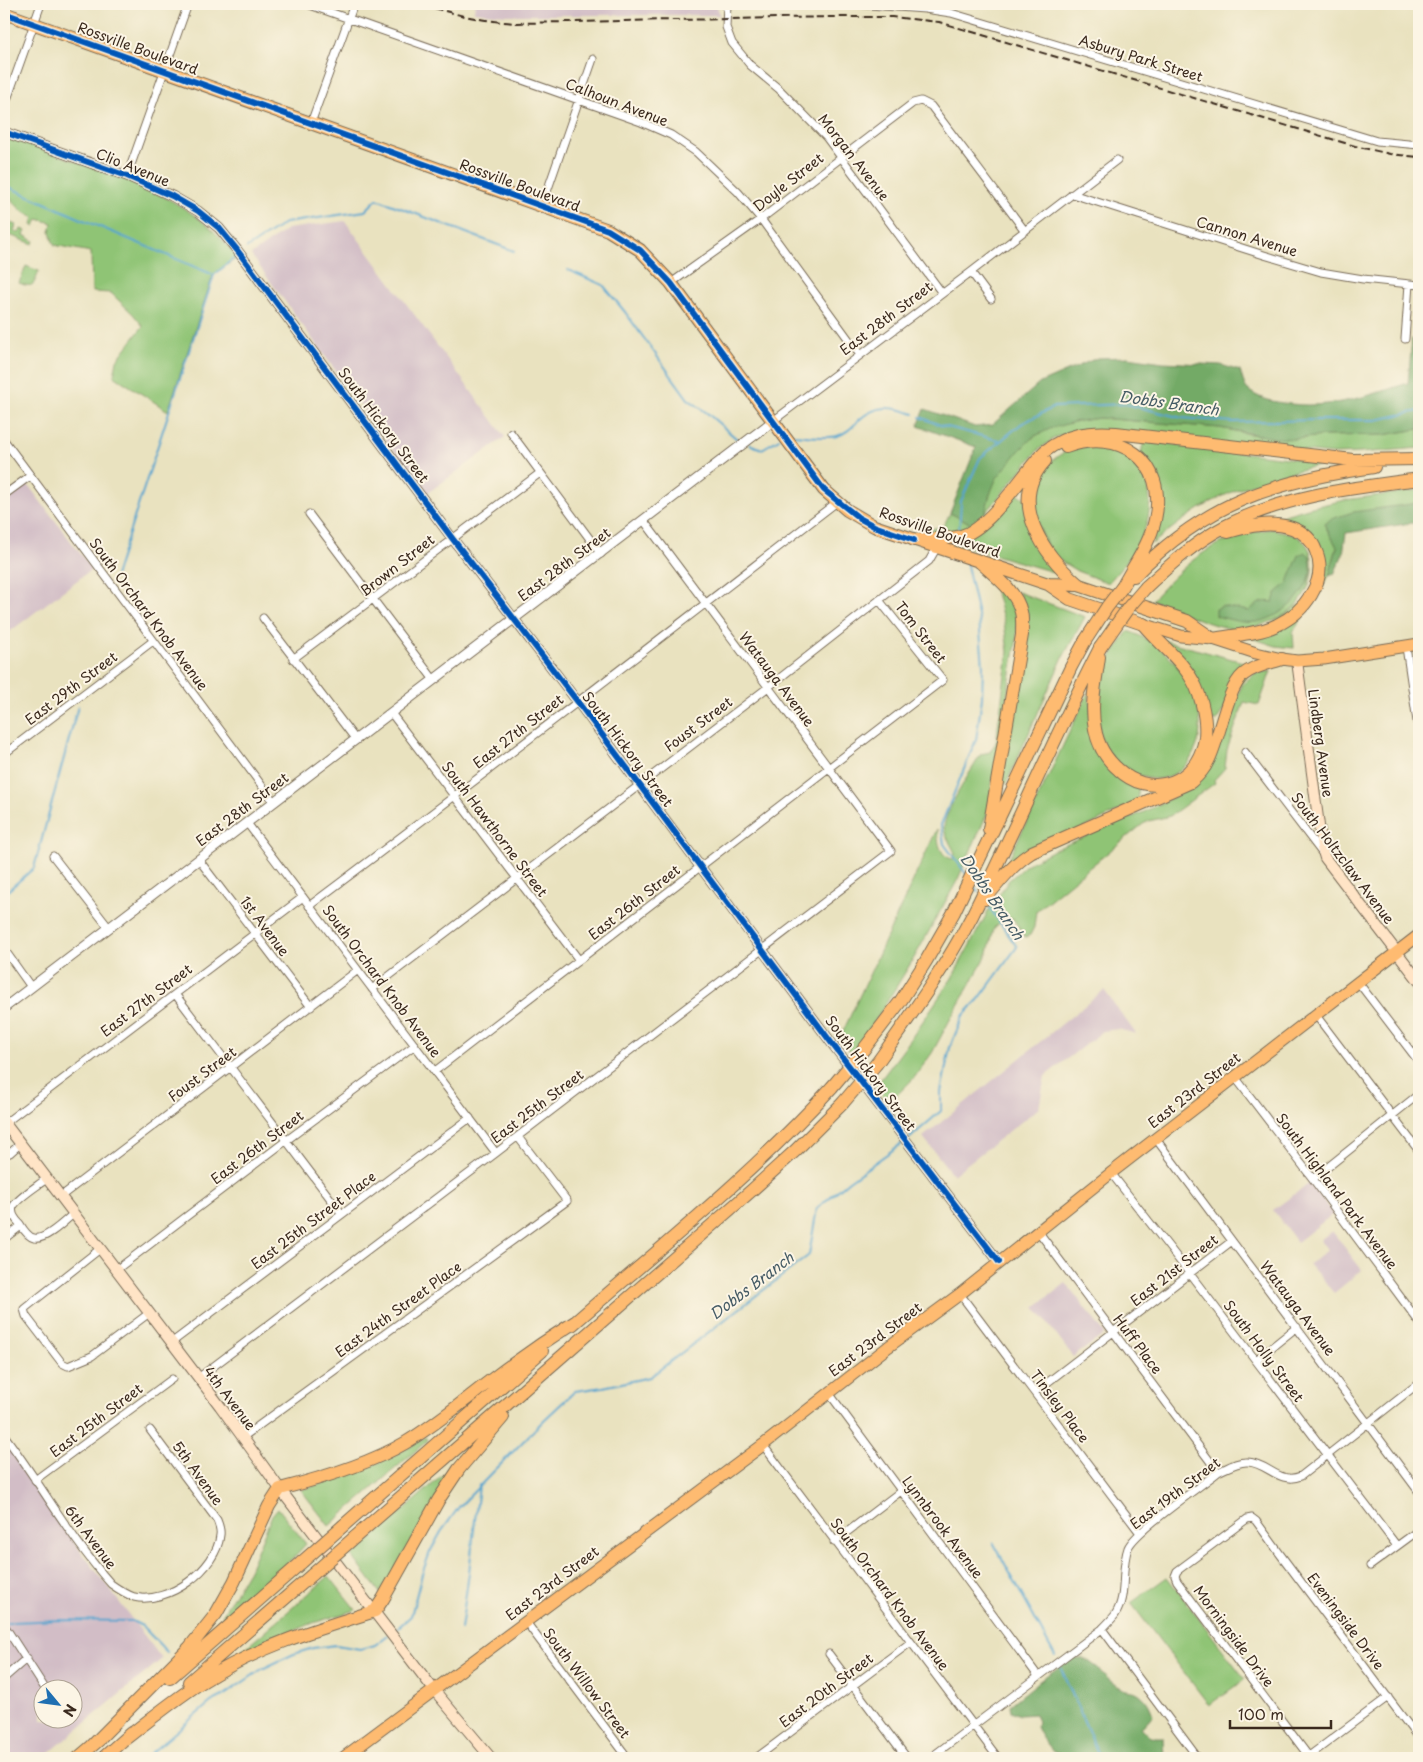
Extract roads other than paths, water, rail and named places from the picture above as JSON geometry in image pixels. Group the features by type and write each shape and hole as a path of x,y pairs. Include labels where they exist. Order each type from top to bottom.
{"highway":[{"name":"Rossville Boulevard","path":"4,13 608,230 640,250 671,283 824,490 858,518 874,526 914,540 1048,584 1070,599 1143,624"},
{"path":"914,540 955,538 980,528 1045,451 1054,444 1083,433 1116,433 1353,460 1419,460"},
{"path":"1079,585 1064,572 1039,540 1030,514 1030,493 1038,470 1052,456 1078,442 1106,441 1117,443 1138,454 1152,476 1157,500 1155,522 1149,538 1123,586"},
{"path":"78,1758 737,1182 784,1138 832,1087 900,1002 926,961 954,912 985,850 1085,641 1123,586 1152,556 1203,518 1228,504 1284,483 1337,472 1419,460"},
{"path":"102,1758 751,1191 842,1104 877,1063 942,968 971,917 1064,718 1100,648 1128,608 1146,587 1173,562 1202,540 1223,527 1270,507 1334,491 1419,479"},
{"path":"1202,540 1249,526 1268,524 1284,526 1293,528 1310,539 1319,557 1320,577 1312,593 1290,618 1276,626 1260,631 1213,639"},
{"path":"969,557 1007,587 1021,610 1023,618 1021,645 985,850"},
{"name":"Rossville Boulevard","path":"1048,584 1079,585 1187,621 1213,639"},
{"path":"1100,648 1093,701 1093,716 1094,728 1107,760 1140,784 1158,786 1176,780 1188,772 1203,749 1205,722 1202,706 1197,689 1186,669 1143,624"},
{"path":"971,917 1008,871 1032,852 1191,782 1202,772 1209,760 1240,676 1248,671 1282,659"},
{"path":"92,1746 189,1648 216,1614 234,1582 269,1506 280,1489 378,1457 405,1443 431,1426 522,1357 578,1320"},
{"path":"125,1739 204,1680 234,1663 278,1642 375,1612 439,1499 459,1469 529,1386"}],"main road":[{"name":"Rossville Boulevard","path":"1143,624 1181,636 1213,639 1282,659 1324,660 1419,644"},
{"name":"Lindberg Avenue","path":"1297,660 1322,848 1325,858"},
{"name":"South Holtzclaw Avenue","path":"1325,858 1419,981"},
{"name":"East 23rd Street","path":"344,1758 960,1294 1111,1173 1315,1014 1419,936"},
{"name":"4th Avenue","path":"4,1123 434,1690 491,1758"}],"street":[{"path":"4,108 41,4"},
{"path":"127,176 188,4"},
{"name":"Calhoun Avenue","path":"307,4 641,122 671,135 696,152 719,172 761,219 860,355"},
{"path":"312,123 354,4"},
{"name":"Morgan Avenue","path":"727,4 726,19 729,38 736,48 750,65 779,89 820,131 942,293"},
{"name":"Asbury Park Street","path":"854,4 951,13 1377,141 1419,145"},
{"path":"542,206 593,60"},
{"name":"Doyle Street","path":"671,283 761,219 913,103 921,102 931,106 1025,231"},
{"name":"Clio Avenue","path":"4,132 127,176 172,196 198,211 219,228 237,250"},
{"name":"East 28th Street","path":"4,1008 1117,160"},
{"name":"Cannon Avenue","path":"1072,194 1321,272 1362,280 1419,285"},
{"name":"South Hickory Street","path":"237,250 452,538 577,701 833,1046 999,1262"},
{"path":"971,272 991,299"},
{"path":"1405,339 1408,284"},
{"path":"511,433 601,554"},
{"name":"South Orchard Knob Avenue","path":"4,440 274,802"},
{"name":"Brown Street","path":"293,659 540,473"},
{"path":"4,495 30,476"},
{"name":"East 27th Street","path":"309,906 455,797 837,502"},
{"path":"309,514 434,680"},
{"name":"Watauga Avenue","path":"644,521 767,688 891,851"},
{"name":"Foust Street","path":"372,989 767,688 929,561 937,547"},
{"name":"Tom Street","path":"879,600 943,680"},
{"path":"263,618 356,740"},
{"name":"East 29th Street","path":"4,754 153,641"},
{"path":"1406,646 1419,735"},
{"name":"East 26th Street","path":"435,1071 943,680"},
{"name":"South Hawthorne Street","path":"391,713 579,960"},
{"name":"South Holtzclaw Avenue","path":"1245,752 1325,858"},
{"name":"South Orchard Knob Avenue","path":"247,823 496,1153"},
{"name":"East 25th Street","path":"198,1378 518,1137 891,851"},
{"path":"53,856 109,928"},
{"name":"1st Avenue","path":"198,860 310,1007"},
{"name":"East 27th Street","path":"4,1123 303,897"},
{"path":"4,949 31,987"},
{"name":"Foust Street","path":"60,1197 358,970"},
{"path":"1358,982 1419,1062"},
{"path":"175,994 342,1214"},
{"path":"1315,1014 1419,1151"},
{"name":"East 26th Street","path":"116,1270 286,1140 415,1045"},
{"name":"South Highland Park Avenue","path":"1235,1077 1419,1322"},
{"path":"1313,1179 1419,1094"},
{"name":"East 25th Street Place","path":"170,1343 470,1118"},
{"name":"East 24th Street Place","path":"243,1438 567,1201 518,1137"},
{"name":"Watauga Avenue","path":"1156,1139 1419,1492"},
{"path":"4,1154 10,1153 20,1144"},
{"name":"South Holly Street","path":"1111,1173 1397,1546"},
{"path":"46,1179 17,1202 13,1208 13,1213 21,1226 34,1238 46,1235 73,1214"},
{"path":"4,1239 21,1226"},
{"name":"Huff Place","path":"1038,1231 1218,1472"},
{"name":"East 21st Street","path":"1035,1392 1232,1241"},
{"path":"100,1249 24,1309 26,1316 62,1363 68,1366 92,1356 148,1314"},
{"name":"Tinsley Place","path":"960,1294 1140,1533"},
{"path":"1256,1360 1297,1327"},
{"name":"East 25th Street","path":"35,1480 172,1379"},
{"name":"East 19th Street","path":"930,1758 1102,1629 1115,1615 1122,1599 1124,1561 1129,1546 1140,1533 1218,1472 1233,1465 1248,1462 1282,1477 1293,1479 1301,1476 1419,1384"},
{"name":"Lynnbrook Avenue","path":"829,1393 1038,1676"},
{"name":"5th Avenue","path":"150,1430 217,1520 221,1533"},
{"name":"6th Avenue","path":"4,1435 56,1513 100,1571 111,1584 122,1592 136,1597 151,1597 169,1593 187,1583 200,1573 210,1561 218,1547 221,1533"},
{"name":"South Orchard Knob Avenue","path":"762,1445 998,1758"},
{"path":"834,1542 901,1492"},
{"name":"Eveningside Drive","path":"1175,1576 1177,1571 1247,1519 1252,1518 1419,1739"},
{"path":"1370,1566 1419,1530"},
{"name":"Morningside Drive","path":"1175,1576 1309,1757"},
{"name":"South Willow Street","path":"526,1622 628,1758"},
{"path":"5,1626 40,1680"},
{"path":"1102,1629 1198,1758"},
{"name":"East 20th Street","path":"756,1758 766,1755 853,1685 911,1642"},
{"path":"829,1654 907,1758"},
{"path":"4,1678 27,1658"},
{"path":"1309,1757 1388,1697"}],"waterway":[{"path":"4,185 214,275"},
{"path":"247,248 285,223 365,211 377,199 514,251"},
{"path":"115,576 214,275 233,259"},
{"path":"568,270 603,285 688,399 740,441"},
{"name":"Dobbs Branch","path":"959,532 961,501 980,458 1021,424 1054,407 1126,404 1182,418 1233,422 1376,420 1419,411"},
{"path":"790,435 820,437 841,435 865,415 878,409 892,408 914,414"},
{"path":"920,417 940,425 1001,441"},
{"path":"749,444 762,449 779,439"},
{"name":"Dobbs Branch","path":"966,561 979,620 983,666 982,698 976,740 941,825 944,844 967,875"},
{"path":"4,894 34,868 78,706"},
{"name":"Dobbs Branch","path":"972,883 978,892"},
{"name":"Dobbs Branch","path":"910,1138 941,1111 941,1092 950,1047 963,1016 979,999 1017,947 987,904"},
{"name":"Dobbs Branch","path":"394,1631 411,1616 422,1574 430,1552 441,1532 459,1507 544,1420 575,1391 650,1377 804,1259 809,1255 817,1208 849,1181 904,1142"},
{"path":"461,1629 479,1485"},
{"path":"993,1542 1055,1656"},
{"path":"6,1624 60,1620 132,1621 142,1626 167,1652"},
{"name":"Dobbs Branch","path":"145,1758 211,1702 262,1669 294,1654 313,1648 336,1645 360,1649 375,1645 388,1635"},
{"path":"1060,1666 1100,1758"}],"railway":[{"path":"422,4 469,17 517,23 834,17 892,17 939,22 1355,146 1390,154 1419,157"}]}
